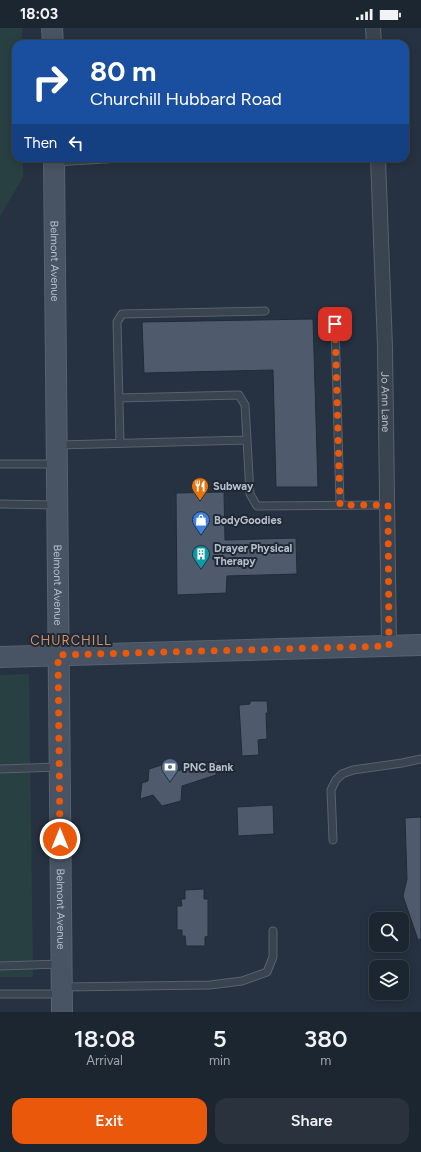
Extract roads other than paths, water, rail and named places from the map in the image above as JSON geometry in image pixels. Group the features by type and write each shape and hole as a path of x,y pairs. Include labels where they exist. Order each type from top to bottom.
{"main road":[{"path":"52,28 53,40"},
{"name":"Belmont Avenue","path":"54,162 62,998"},
{"path":"0,657 421,646"}],"street":[{"path":"373,28 374,40"},
{"name":"Jo Ann Lane","path":"378,162 385,348 389,646"}],"lane":[{"path":"120,444 117,322 122,314 265,311"},
{"path":"335,324 340,505"},
{"path":"119,398 239,395 245,405 250,494 257,506 388,505"},
{"path":"57,445 246,440"},
{"path":"0,464 57,464"},
{"path":"0,504 57,505"},
{"path":"333,840 331,790 336,780 342,774 353,770 421,759"},
{"path":"0,769 60,767"},
{"path":"0,994 62,998 242,981 267,972 273,957 274,931"},
{"path":"0,966 61,964"}],"place":[{"name":"Subway","path":"200,501"},
{"name":"BodyGoodies","path":"201,535"},
{"name":"Drayer Physical Therapy","path":"201,569"},
{"name":"PNC Bank","path":"170,782"}],"district":[{"name":"CHURCHILL","path":"71,640"}]}
